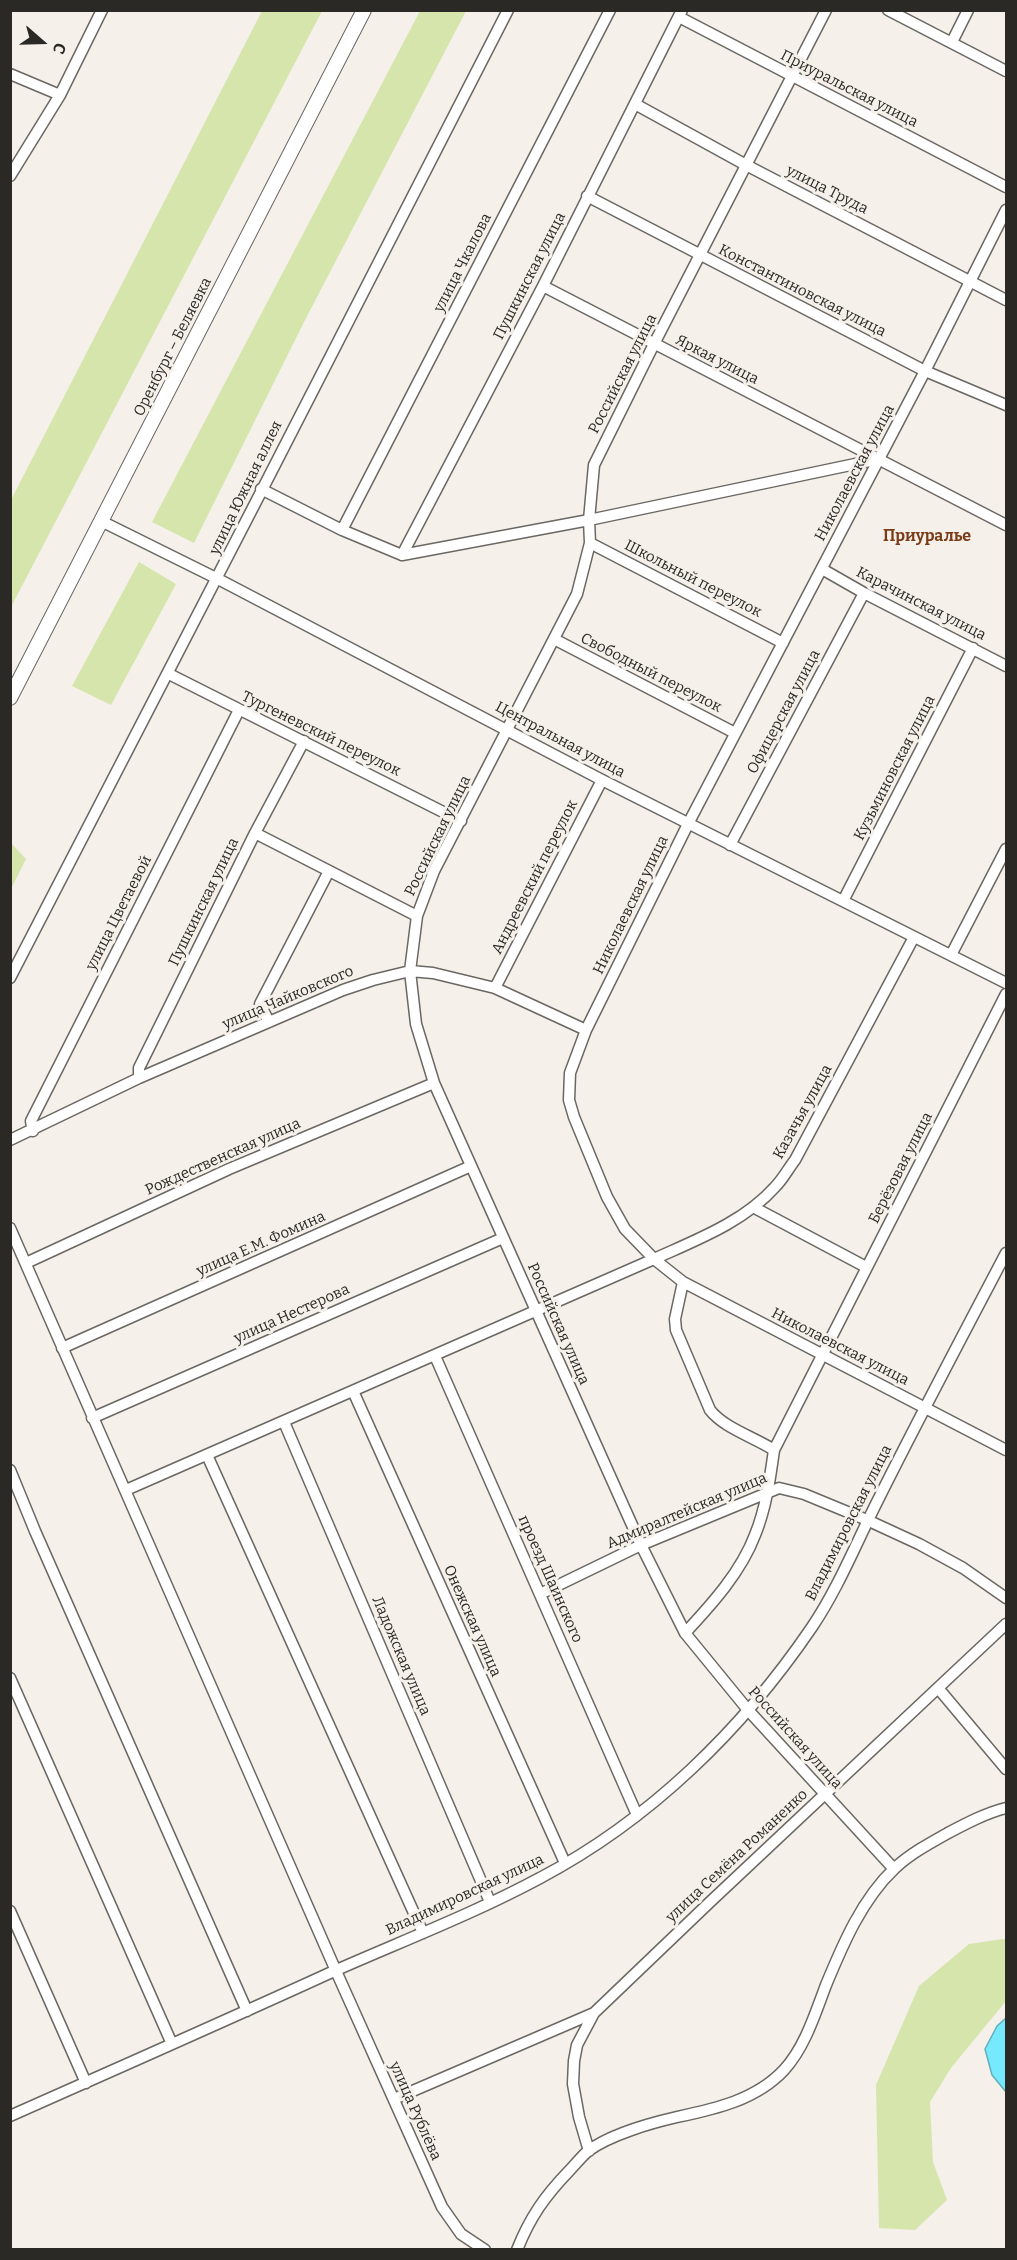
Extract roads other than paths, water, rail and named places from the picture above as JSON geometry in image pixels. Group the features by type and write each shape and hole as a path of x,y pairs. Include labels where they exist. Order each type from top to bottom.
{"main road":[{"name":"Оренбург – Беляевка","path":"10,698 364,10"}],"street":[{"path":"10,176 60,95 102,10"},
{"name":"улица Южная аллея","path":"10,978 218,579 261,489 508,10"},
{"name":"улица Чкалова","path":"342,530 610,10"},
{"name":"Российская улица","path":"826,10 594,465 589,520 590,543 577,594 434,871 417,916 410,971 416,1024 434,1083 641,1545 686,1633 748,1710 894,1869"},
{"path":"888,10 1006,71"},
{"path":"952,42 968,10"},
{"name":"Приуральская улица","path":"680,14 793,77 1006,187"},
{"name":"Пушкинская улица","path":"402,555 543,286 680,14"},
{"path":"10,74 60,95"},
{"name":"улица Труда","path":"635,104 746,165 1006,300"},
{"name":"Константиновская улица","path":"587,196 925,371 1006,405"},
{"name":"Николаевская улица","path":"1006,210 925,371 688,824 586,1030 570,1073 569,1100 607,1197 625,1229 654,1259 683,1282 1006,1450"},
{"name":"Яркая улица","path":"543,286 1006,525"},
{"path":"261,489 342,530 402,555 589,520 879,459"},
{"name":"Центральная улица","path":"101,521 218,579 688,824 1006,983"},
{"name":"Школьный переулок","path":"590,543 783,643"},
{"name":"Карачинская улица","path":"822,569 1006,666"},
{"name":"Офицерская улица","path":"730,845 864,593"},
{"name":"Свободный переулок","path":"554,639 735,733"},
{"name":"Кузьминовская улица","path":"843,901 973,648"},
{"name":"Тургеневский переулок","path":"169,674 461,821"},
{"name":"улица Цветаевой","path":"33,1131 31,1121 239,710"},
{"name":"Пушкинская улица","path":"139,1078 139,1068 255,833 304,741"},
{"name":"Андреевский переулок","path":"495,988 602,780"},
{"path":"255,833 417,916"},
{"path":"951,955 1006,849"},
{"path":"269,1022 260,1004 329,871"},
{"name":"Казачья улица","path":"536,1312 727,1224 753,1207 775,1187 795,1160 914,937"},
{"name":"улица Чайковского","path":"10,1140 33,1131 139,1078 343,990 410,971 433,973 495,988 586,1030"},
{"name":"Берёзовая улица","path":"686,1633 708,1609 743,1559 755,1536 768,1491 774,1450 1006,994"},
{"name":"Рождественская улица","path":"26,1263 229,1169 434,1083"},
{"name":"улица Е.М. Фомина","path":"62,1348 471,1166"},
{"path":"753,1207 866,1267"},
{"name":"улица Рублёва","path":"10,1228 442,2207 461,2234 484,2250"},
{"name":"улица Нестерова","path":"93,1418 503,1238"},
{"name":"Владимировская улица","path":"10,2116 423,1933 541,1878 637,1815 685,1776 748,1710 813,1626 833,1593 867,1520 1006,1253"},
{"path":"683,1282 675,1319 676,1330 710,1410 717,1419 774,1450"},
{"path":"126,1490 536,1312"},
{"name":"проезд Шаинского","path":"435,1356 637,1815"},
{"name":"Онежская улица","path":"353,1391 565,1863"},
{"name":"Ладожская улица","path":"284,1422 490,1902"},
{"path":"207,1455 423,1933"},
{"path":"10,1470 248,2011"},
{"name":"Адмиралтейская улица","path":"540,1594 641,1545 779,1488 867,1520 963,1568 1006,1598"},
{"name":"улица Семёна Романенко","path":"589,2151 579,2117 573,2073 577,2045 594,2013 701,1909 1006,1624"},
{"path":"10,1678 172,2044"},
{"path":"938,1688 1006,1768"},
{"path":"517,2250 527,2224 546,2195 589,2151 629,2131 740,2100 760,2089 784,2070 808,2032 841,1947 871,1897 894,1869 912,1855 969,1822 1006,1808"},
{"path":"10,1911 86,2083"},
{"name":"улица Семёна Романенко","path":"394,2100 594,2013"}],"water":[{"path":"1006,2018 1006,2092 992,2075 985,2049 997,2026"}],"district":[{"name":"Приуралье","path":"927,537"}]}
